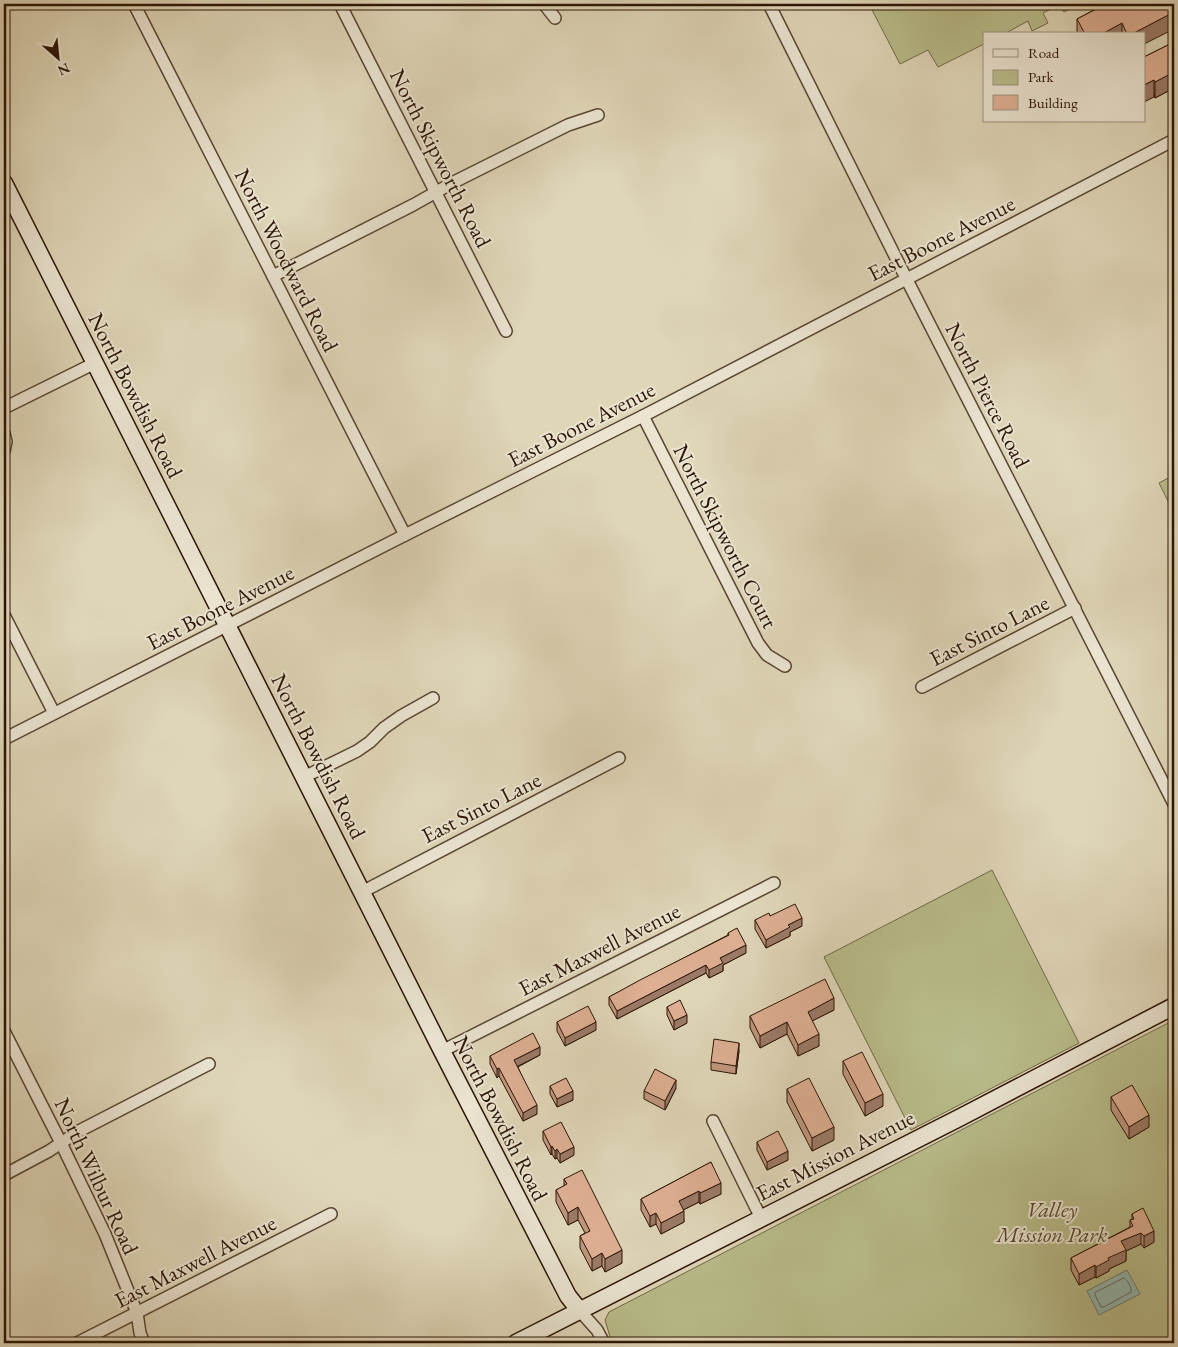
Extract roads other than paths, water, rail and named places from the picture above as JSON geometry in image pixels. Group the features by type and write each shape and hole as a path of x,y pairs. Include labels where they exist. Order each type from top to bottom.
{"street":[{"name":"North Woodward Road","path":"134,4 405,535"},
{"name":"North Skipworth Road","path":"340,4 506,331"},
{"path":"544,4 555,18"},
{"name":"North Pierce Road","path":"769,4 906,278 1174,804"},
{"path":"273,276 568,125 598,115"},
{"name":"East Boone Avenue","path":"4,740 643,416 1174,140"},
{"name":"North Bowdish Road","path":"4,183 442,1051 568,1296 597,1330 604,1343"},
{"path":"4,408 95,363"},
{"name":"North Skipworth Court","path":"643,416 758,642 767,655 784,666"},
{"path":"4,433 6,442 4,452"},
{"name":"East Sinto Lane","path":"922,686 1074,608"},
{"path":"4,615 54,713"},
{"path":"304,777 357,751 400,716 433,698"},
{"name":"East Sinto Lane","path":"362,892 619,758"},
{"name":"East Maxwell Avenue","path":"442,1051 774,883"},
{"name":"East Mission Avenue","path":"516,1343 1174,1006"},
{"name":"North Wilbur Road","path":"4,1031 106,1234 137,1313 140,1333 144,1343"},
{"path":"4,1175 48,1151 79,1131 209,1064"},
{"path":"713,1121 761,1218"},
{"name":"East Maxwell Avenue","path":"77,1343 332,1214"}],"water":[{"path":"1127,1270 1140,1294 1099,1315 1087,1291"}],"park label":[{"name":"Valley Mission Park","path":"1052,1222"}]}
